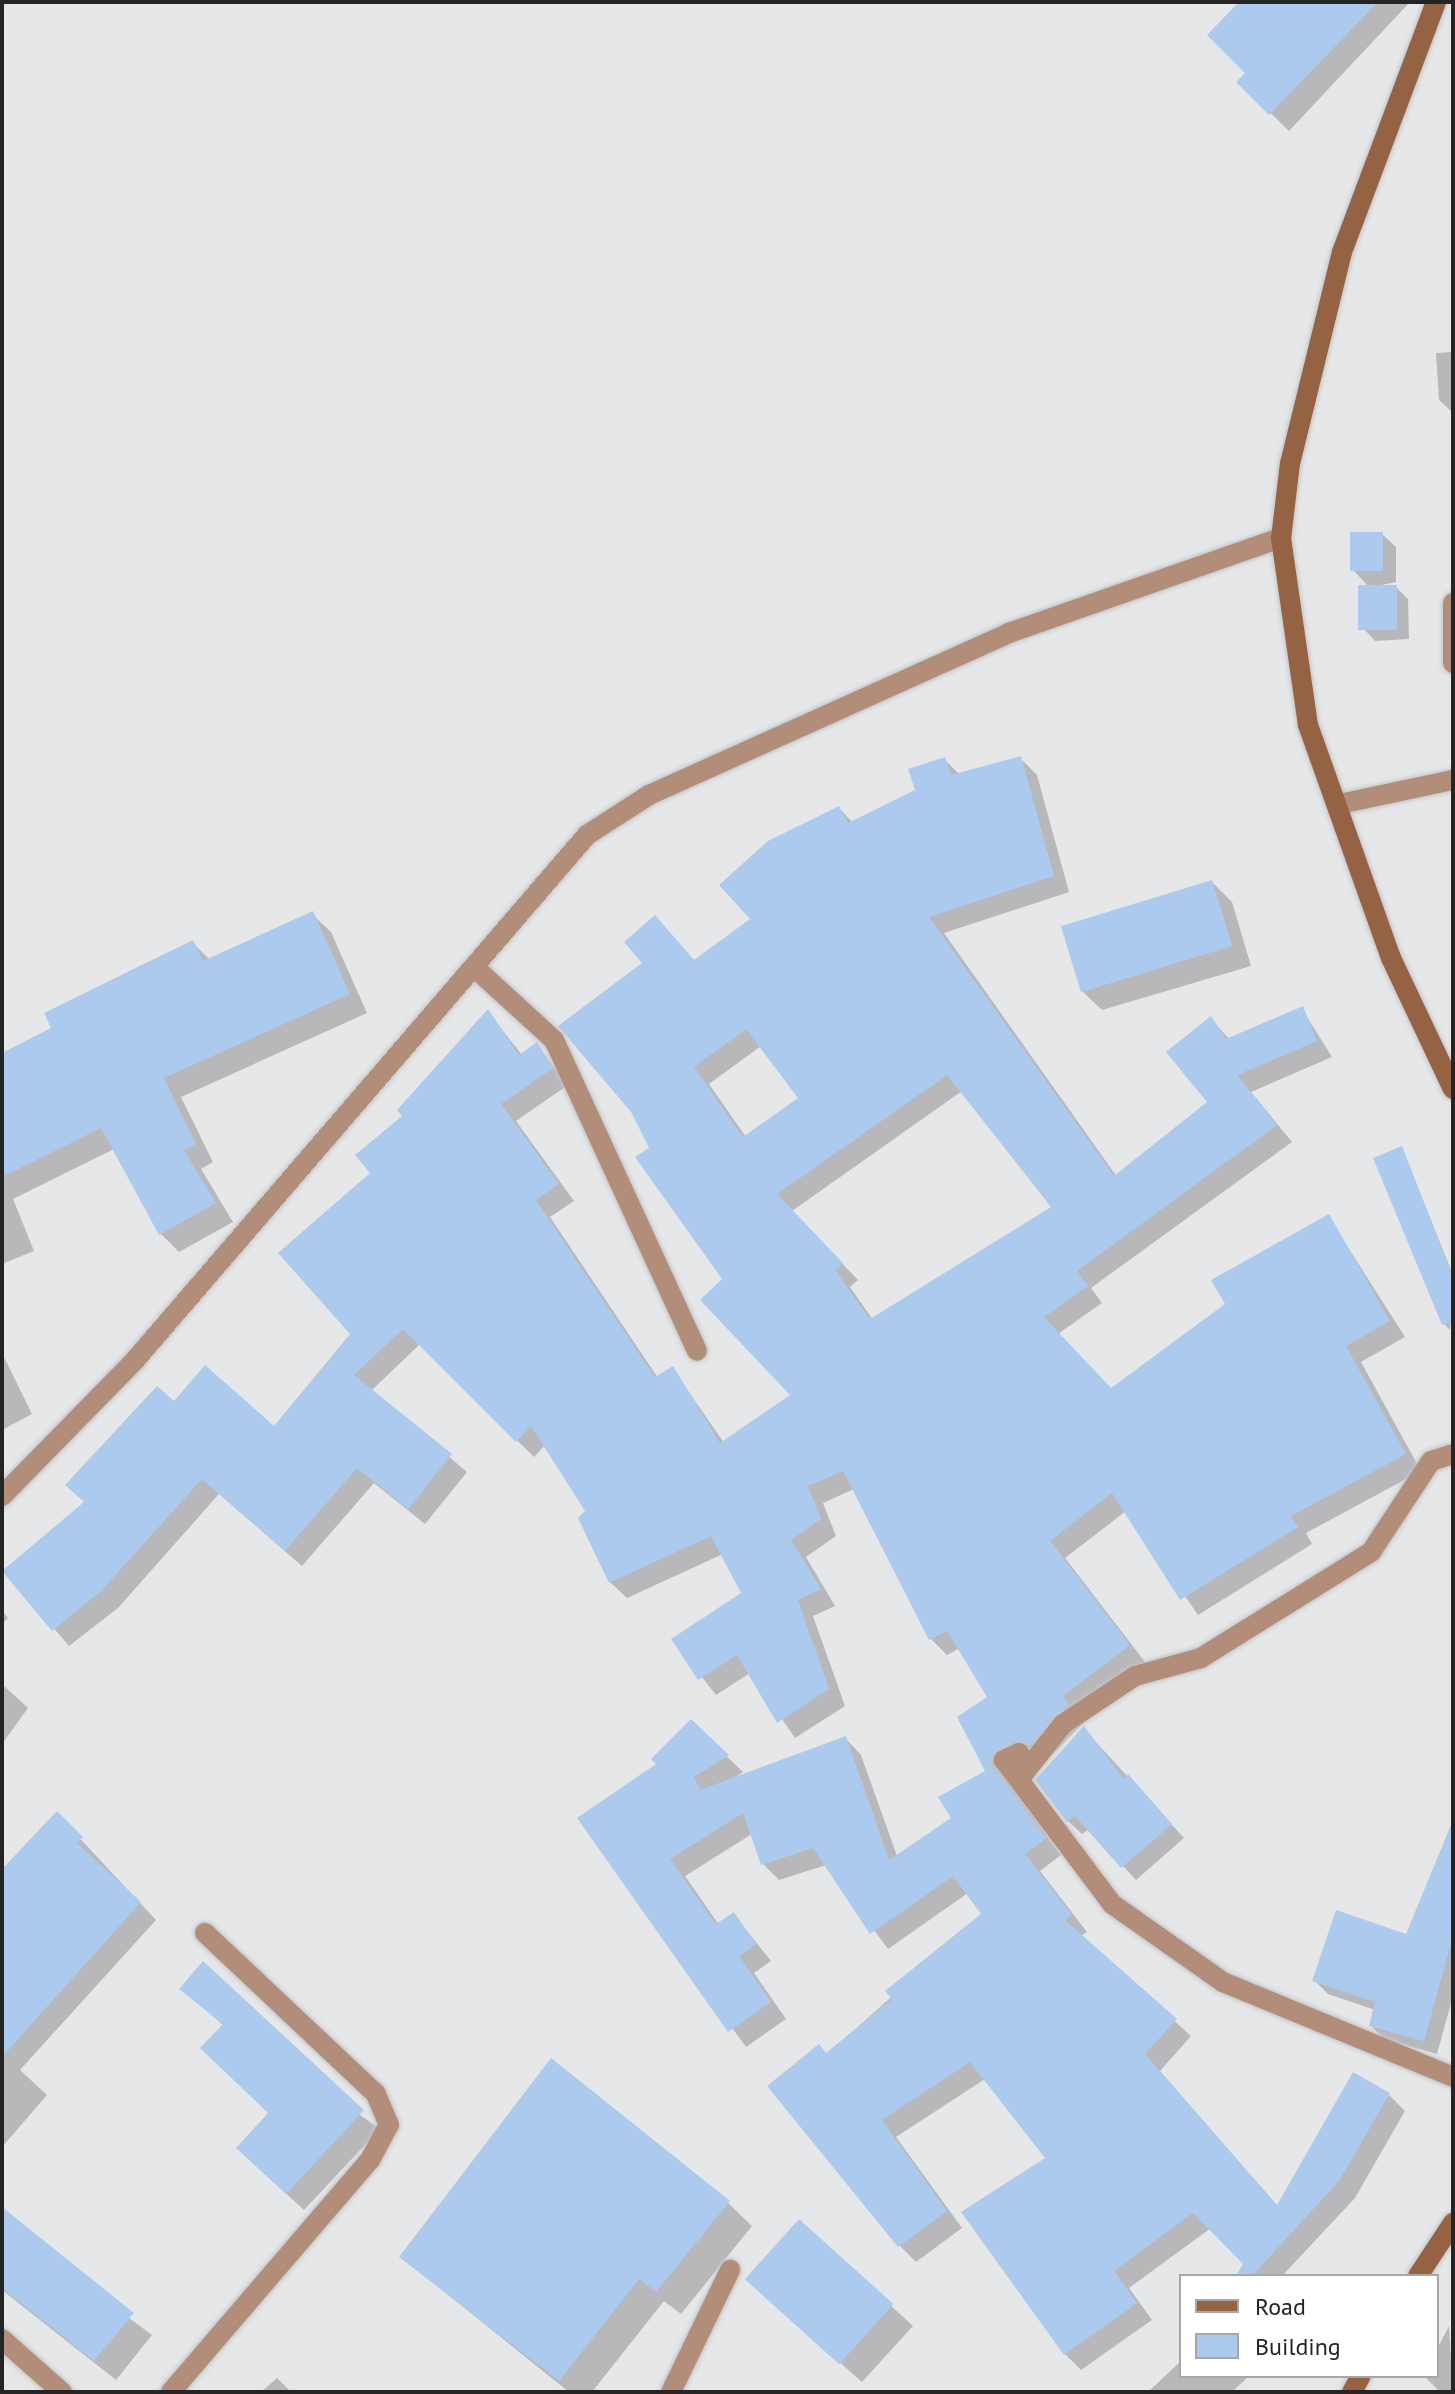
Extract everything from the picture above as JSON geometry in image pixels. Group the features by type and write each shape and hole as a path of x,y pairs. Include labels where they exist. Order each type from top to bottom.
{"main road":[{"path":"1436,2 1342,252 1290,463 1281,538 1308,725 1340,804 1391,958 1453,1089"},
{"path":"1420,2274 1444,2249 1453,2223"}],"street":[{"path":"2,1496 136,1359 587,835 649,795 1009,633 1281,538"},
{"path":"1453,603 1453,663"},
{"path":"1340,804 1453,780"},
{"path":"474,967 554,1040 697,1351"},
{"path":"1453,1454 1431,1461 1371,1552 1201,1658 1135,1676 1063,1724 1025,1772 1019,1753 1004,1760 1112,1904 1223,1982 1453,2077"},
{"path":"171,2392 370,2160 389,2125 376,2094 205,1933"},
{"path":"671,2392 730,2270"},
{"path":"2,2339 62,2392"}],"building":[{"path":"1239,2 1378,2 1269,115 1236,82 1245,73 1207,35"},
{"path":"1350,532 1383,532 1383,571 1350,571"},
{"path":"1358,585 1397,585 1397,630 1358,630"},
{"path":"1021,756 1054,876 929,917 1114,1176 1207,1102 1166,1052 1211,1016 1226,1039 1303,1006 1317,1041 1237,1075 1277,1125 1077,1271 1088,1286 1044,1317 1111,1388 1225,1304 1211,1280 1329,1214 1390,1321 1346,1346 1406,1454 1291,1516 1298,1527 1180,1600 1112,1493 1050,1541 1130,1645 1063,1696 1069,1705 1029,1746 1014,1741 991,1762 1046,1838 1025,1854 1072,1915 1065,1920 1177,2019 1145,2054 1277,2205 1353,2072 1390,2093 1339,2181 1254,2274 1237,2274 1243,2264 1193,2213 1114,2271 1137,2303 1064,2355 961,2212 1045,2158 970,2062 882,2120 947,2211 898,2247 767,2086 819,2044 826,2053 892,1999 885,1991 981,1914 953,1876 870,1934 813,1848 761,1865 743,1813 670,1859 716,1924 734,1912 756,1944 739,1956 771,2002 728,2032 577,1818 656,1764 651,1759 691,1719 729,1755 694,1777 700,1790 846,1736 889,1860 951,1818 938,1797 985,1771 957,1717 987,1697 947,1631 929,1640 843,1471 808,1486 821,1519 791,1540 821,1589 798,1600 829,1689 777,1723 737,1655 698,1680 671,1639 741,1593 711,1536 609,1583 578,1518 585,1511 531,1426 516,1442 403,1329 354,1375 452,1454 408,1509 357,1468 285,1551 202,1479 101,1591 52,1631 2,1571 84,1502 65,1485 157,1386 174,1401 205,1365 274,1426 350,1334 278,1253 370,1173 355,1155 402,1116 397,1110 488,1009 519,1055 537,1042 553,1068 501,1104 559,1184 536,1200 655,1377 673,1366 720,1443 790,1395 700,1300 722,1279 635,1157 649,1148 631,1112 558,1026 642,963 624,942 655,915 694,960 750,919 719,885 768,841 839,806 848,823 915,790 908,769 945,757 951,775","holes":["746,1029 798,1098 743,1137 694,1067","947,1075 1051,1207 870,1319 835,1270 843,1263 777,1194"]},
{"path":"1212,880 1232,946 1081,992 1061,926"},
{"path":"313,911 350,994 164,1078 196,1144 184,1150 216,1203 159,1235 101,1128 2,1177 2,1053 51,1028 44,1013 193,940 203,961"},
{"path":"1402,1146 1453,1277 1453,1321 1442,1325 1373,1158"},
{"path":"1084,1726 1123,1778 1128,1774 1172,1824 1121,1868 1075,1816 1067,1822 1035,1780"},
{"path":"57,1811 83,1837 77,1843 141,1902 2,2057 2,1869"},
{"path":"1453,1820 1453,1936 1424,2041 1369,2026 1375,2002 1312,1981 1336,1910 1406,1934"},
{"path":"203,1961 364,2110 286,2194 236,2148 268,2113 200,2048 223,2024 179,1989"},
{"path":"551,2058 730,2201 656,2292 639,2279 559,2381 399,2257"},
{"path":"2,2207 134,2313 94,2361 2,2288"},
{"path":"799,2219 893,2304 839,2364 745,2279"}]}
